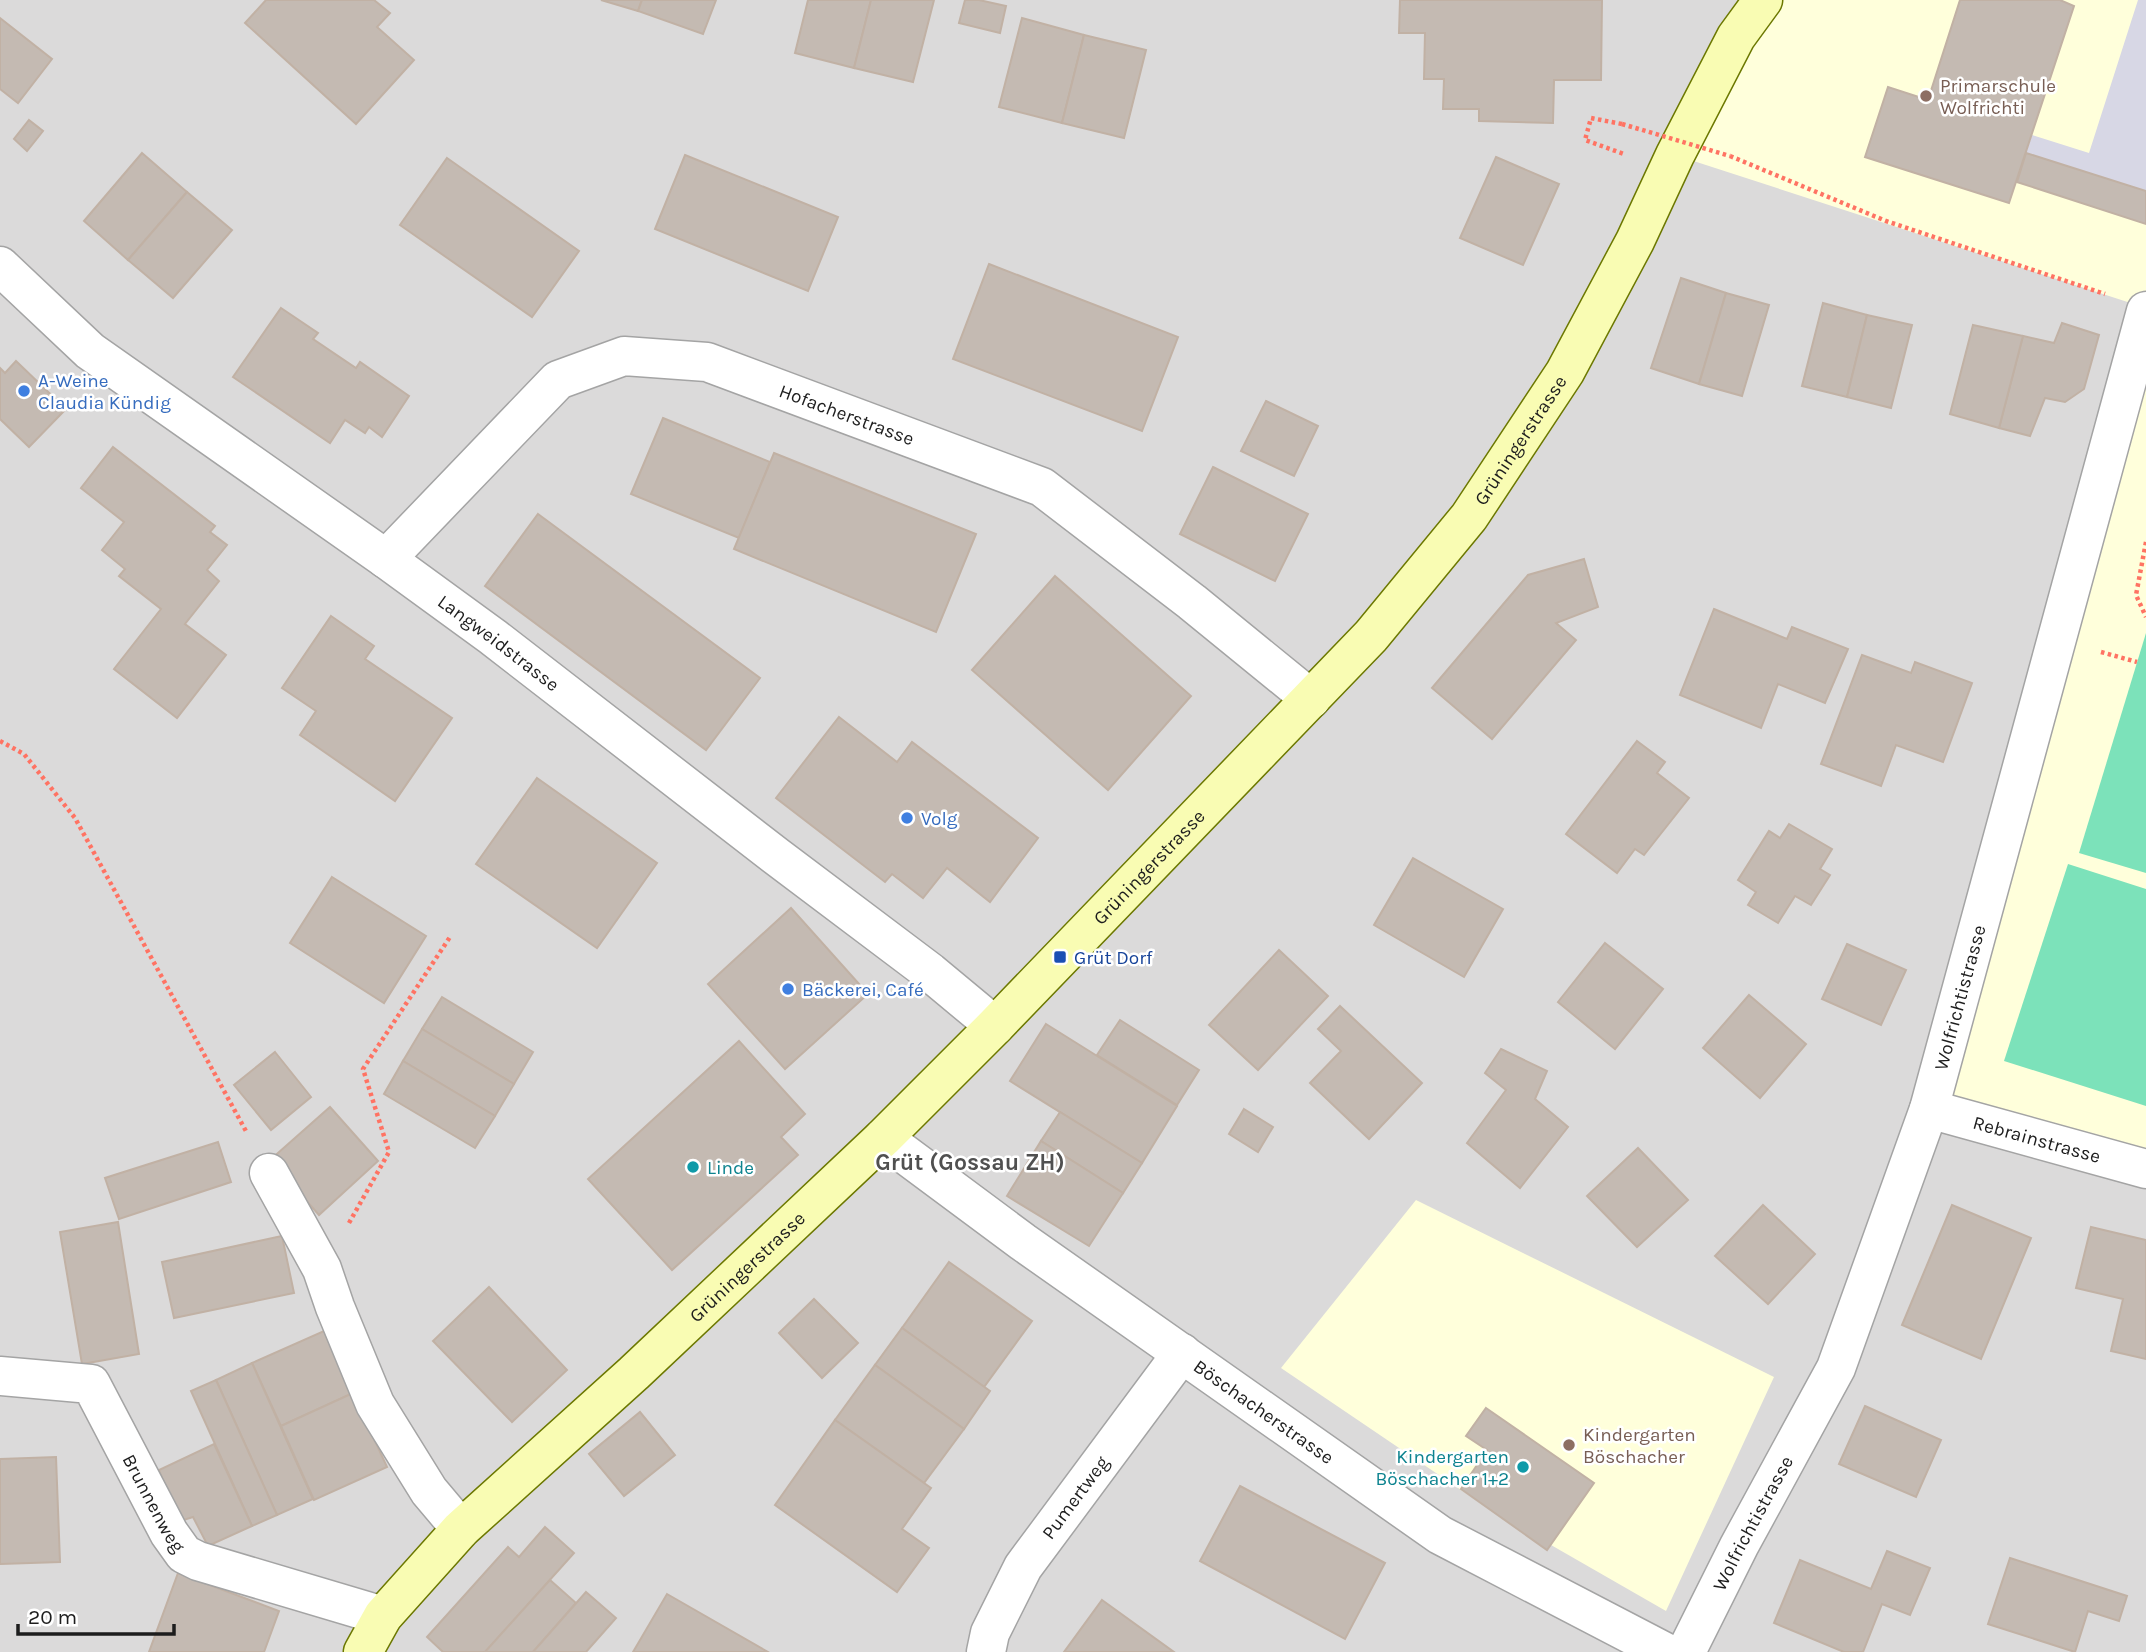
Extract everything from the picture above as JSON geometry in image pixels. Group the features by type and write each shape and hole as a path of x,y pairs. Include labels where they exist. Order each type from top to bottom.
{"main road":[{"name":"Grüningerstrasse","path":"363,1652 383,1616 461,1529 634,1373 883,1138 995,1026 1371,636 1469,517 1565,372 1635,241 1675,155 1736,37 1763,0"}],"street":[{"name":"Langweidstrasse","path":"0,266 90,351 386,559 493,638 930,972 995,1026"},
{"name":"Wolfrichtistrasse","path":"1686,1652 1739,1546 1836,1368 1929,1109 2146,311"},
{"name":"Hofacherstrasse","path":"386,559 558,380 624,356 707,362 1042,486 1192,602 1311,699"},
{"name":"Rebrainstrasse","path":"1929,1109 2146,1169"},
{"name":"Böschacherstrasse","path":"883,1138 1023,1242 1440,1535 1665,1652"},
{"path":"270,1173 322,1269 374,1404 429,1491 461,1529"},
{"name":"Pumertweg","path":"986,1652 990,1633 1023,1567 1182,1353"},
{"name":"Brunnenweg","path":"0,1376 91,1384 169,1533 184,1554 198,1561 383,1616"}],"path":[{"path":"1620,153 1585,140 1591,118 1622,124 1730,156 1885,221 2107,295"},
{"path":"2146,542 2136,595 2146,617"},
{"path":"0,741 24,754 75,818 270,1173"},
{"path":"322,1269 389,1152 363,1069 450,937"}],"shaded area":[{"path":"0,0 2146,0 2146,1652 0,1652"},
{"name":"Primarschule Wolfrichti","path":"1763,0 2146,0 2146,308 1675,155"},
{"path":"2138,0 2146,0 2146,191 2026,153 2032,135 2089,153"},
{"path":"2146,311 2146,1169 1929,1109"},
{"name":"Kindergarten Böschacher","path":"1416,1200 1774,1377 1666,1611 1495,1513 1281,1368"}],"green space":[{"path":"2146,633 2146,873 2079,853"},
{"path":"2068,864 2146,889 2146,1106 2004,1061"}],"building":[{"path":"266,0 374,0 390,13 377,27 414,60 356,124 245,23"},
{"path":"601,0 642,0 638,11"},
{"path":"642,0 716,0 703,34 638,11"},
{"path":"808,0 871,0 854,68 795,53"},
{"path":"871,0 934,0 913,82 854,68"},
{"path":"965,0 1006,6 1000,33 959,23"},
{"path":"1400,0 1602,0 1601,80 1554,80 1553,123 1479,121 1479,109 1443,109 1444,79 1424,79 1425,33 1399,33"},
{"path":"1960,0 2060,0 2074,6 2009,203 1865,157 1888,87 1928,100"},
{"path":"0,18 52,59 18,103 0,89"},
{"path":"1022,18 1084,35 1062,123 999,107"},
{"path":"1084,35 1146,50 1124,138 1062,123"},
{"path":"29,120 43,131 27,151 14,139"},
{"path":"142,153 187,192 128,260 84,221"},
{"path":"2026,153 2146,191 2146,224 2017,182"},
{"path":"685,155 838,217 808,291 655,229"},
{"path":"1496,157 1559,184 1523,265 1460,238"},
{"path":"447,158 579,251 532,317 400,225"},
{"path":"187,192 232,230 173,298 128,260"},
{"path":"989,264 1178,337 1142,431 953,359"},
{"path":"1681,278 1726,293 1699,384 1651,368"},
{"path":"1726,293 1769,305 1742,396 1699,384"},
{"path":"1823,303 1867,315 1847,397 1802,386"},
{"path":"281,308 318,333 313,339 356,368 360,362 409,396 382,437 369,427 365,433 345,420 330,443 233,377"},
{"path":"1867,315 1912,325 1891,408 1847,397"},
{"path":"2062,323 2099,335 2084,389 2065,402 2045,398 2030,436 1999,428 2023,336 2054,343"},
{"path":"1973,325 2023,336 1999,428 1950,414"},
{"name":"A-Weine Claudia Kündig","path":"16,361 66,409 29,447 0,419 0,368 5,373"},
{"path":"1266,401 1318,426 1294,476 1241,451"},
{"path":"663,418 770,462 739,538 631,494"},
{"path":"113,447 215,526 210,532 227,545 207,570 219,581 185,624 226,655 177,718 114,669 161,609 119,576 125,569 102,550 124,522 81,488"},
{"path":"774,453 976,534 936,632 734,549"},
{"path":"1213,467 1308,514 1275,581 1180,534"},
{"path":"538,514 760,678 706,750 485,586"},
{"path":"1584,559 1598,607 1556,623 1576,640 1492,739 1432,688 1528,575"},
{"path":"1055,576 1191,696 1108,790 972,670"},
{"path":"1714,609 1787,639 1792,627 1848,649 1825,703 1778,684 1761,728 1680,695"},
{"path":"331,616 374,646 365,659 452,718 395,801 300,735 316,711 282,688"},
{"path":"1862,655 1911,673 1915,662 1972,683 1943,762 1896,745 1881,786 1821,764"},
{"name":"Volg","path":"839,717 897,762 912,742 1038,838 990,902 947,868 923,898 892,874 885,882 776,798"},
{"path":"1637,741 1665,762 1657,773 1689,798 1644,855 1635,849 1617,873 1566,834"},
{"path":"537,778 657,863 597,948 476,864"},
{"path":"1789,824 1832,849 1820,869 1830,875 1811,905 1795,896 1778,923 1748,905 1756,892 1738,880 1769,831 1780,838"},
{"path":"1413,858 1503,909 1464,977 1374,925"},
{"path":"332,877 426,936 384,1003 290,943"},
{"name":"Bäckerei, Café","path":"791,908 868,994 785,1069 708,984"},
{"path":"1605,943 1663,989 1615,1049 1558,1002"},
{"path":"1847,944 1906,970 1881,1025 1822,999"},
{"path":"1279,950 1328,996 1258,1070 1209,1025"},
{"path":"1749,995 1806,1044 1760,1098 1703,1048"},
{"path":"442,997 533,1052 514,1084 422,1029"},
{"path":"1340,1006 1422,1083 1369,1139 1310,1083 1341,1051 1318,1029"},
{"path":"1120,1020 1199,1070 1177,1105 1097,1055"},
{"path":"1046,1024 1177,1106 1142,1163 1010,1081"},
{"path":"422,1029 514,1084 495,1116 403,1061"},
{"name":"Linde","path":"739,1041 805,1114 781,1137 798,1155 672,1270 588,1179"},
{"path":"1501,1049 1547,1071 1535,1099 1568,1127 1520,1188 1467,1143 1506,1090 1485,1073"},
{"path":"275,1052 311,1097 271,1130 234,1085"},
{"path":"403,1061 495,1116 475,1148 384,1094"},
{"path":"330,1107 378,1161 319,1215 270,1160"},
{"path":"1244,1109 1273,1127 1258,1152 1229,1134"},
{"path":"1060,1112 1142,1163 1123,1193 1041,1141"},
{"path":"1041,1141 1123,1193 1089,1246 1007,1196"},
{"path":"218,1142 231,1182 119,1219 105,1178"},
{"path":"1638,1148 1688,1200 1637,1247 1587,1196"},
{"path":"1763,1205 1815,1254 1768,1304 1715,1256"},
{"path":"1952,1205 2031,1238 1981,1359 1902,1325"},
{"path":"118,1222 139,1354 82,1364 60,1232"},
{"path":"2091,1227 2146,1240 2146,1359 2111,1351 2123,1299 2076,1288"},
{"path":"282,1236 294,1293 174,1318 162,1262"},
{"path":"949,1262 1032,1321 984,1387 902,1328"},
{"path":"489,1287 567,1370 512,1422 433,1341"},
{"path":"814,1299 858,1343 822,1378 779,1333"},
{"path":"902,1328 990,1391 964,1429 875,1365"},
{"path":"324,1331 353,1393 281,1426 252,1363"},
{"path":"252,1363 313,1499 277,1515 216,1380"},
{"path":"875,1365 964,1429 924,1483 835,1420"},
{"path":"216,1380 277,1515 252,1526 191,1391"},
{"path":"353,1393 387,1467 314,1500 281,1426"},
{"path":"1865,1406 1941,1440 1916,1497 1839,1464"},
{"name":"Kindergarten Böschacher 1+2","path":"1486,1408 1594,1483 1547,1550 1461,1489 1487,1450 1466,1436"},
{"path":"640,1412 675,1455 624,1496 589,1454"},
{"path":"835,1420 931,1488 902,1529 929,1548 897,1592 775,1505"},
{"path":"214,1444 252,1526 208,1546 193,1517 177,1522 159,1470"},
{"path":"56,1457 60,1562 0,1564 0,1459"},
{"path":"1240,1486 1385,1563 1345,1639 1200,1561"},
{"path":"545,1527 574,1553 485,1652 443,1652 427,1637 508,1547 519,1557"},
{"path":"1887,1551 1930,1568 1910,1615 1882,1604 1863,1652 1844,1652 1774,1623 1800,1560 1871,1589"},
{"path":"2010,1558 2127,1596 2119,1621 2088,1611 2075,1652 1988,1624"},
{"path":"178,1573 279,1611 264,1652 149,1652"},
{"path":"550,1580 576,1603 533,1652 485,1652"},
{"path":"586,1592 616,1618 586,1652 533,1652"},
{"path":"667,1594 768,1652 633,1652"},
{"path":"1102,1600 1174,1652 1064,1652"}],"place":[{"name":"Primarschule Wolfrichti","path":"1926,96"},
{"name":"A-Weine Claudia Kündig","path":"24,391"},
{"name":"Volg","path":"907,818"},
{"name":"Grüt Dorf","path":"1060,957"},
{"name":"Bäckerei, Café","path":"788,989"},
{"name":"Linde","path":"693,1167"},
{"name":"Kindergarten Böschacher","path":"1569,1445"},
{"name":"Kindergarten Böschacher 1+2","path":"1523,1467"}],"district":[{"name":"Grüt (Gossau ZH)","path":"970,1162"}]}
